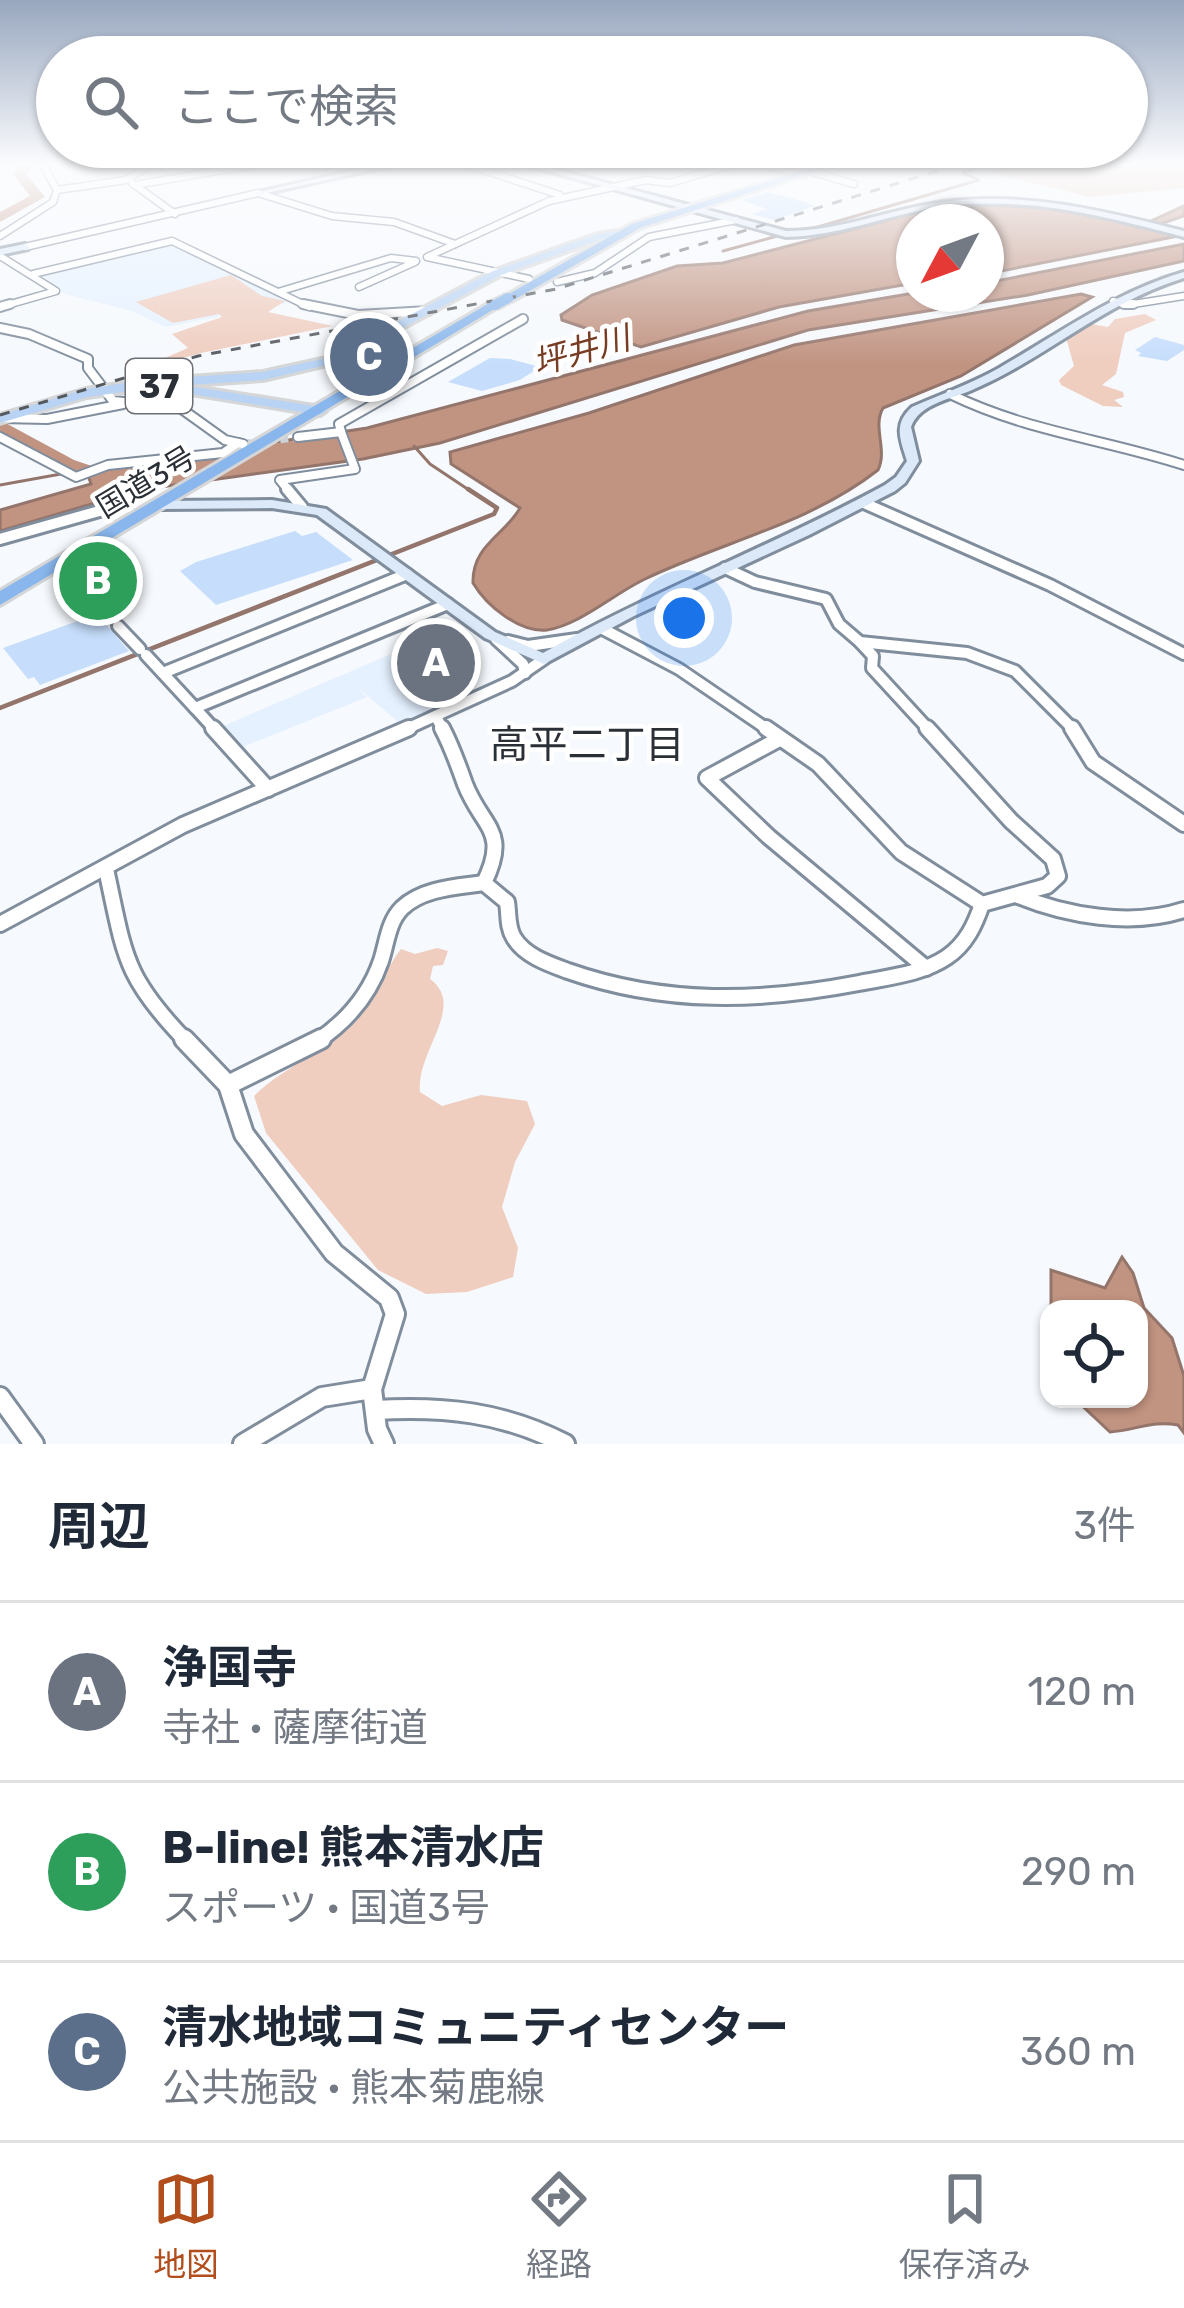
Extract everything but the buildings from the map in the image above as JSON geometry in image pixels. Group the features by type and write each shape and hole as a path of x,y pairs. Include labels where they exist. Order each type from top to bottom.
{"highway":[{"name":"国道3号","path":"0,599 170,500 245,446 320,411 627,230"},
{"name":"国道3号","path":"509,300 639,230"}],"main road":[{"name":"37","path":"208,386 316,366 349,355 496,274 617,234"},
{"name":"37","path":"0,419 105,389 144,384 208,386 320,411"}],"street":[{"path":"0,254 101,230"},
{"path":"417,230 455,244"},
{"path":"359,287 483,230"},
{"path":"557,283 595,273 650,237 683,230"},
{"path":"770,230 823,234 838,230"},
{"path":"33,274 172,241 303,305 345,314 428,311"},
{"path":"0,254 56,291 0,307"},
{"path":"428,257 529,279"},
{"path":"278,292 391,258 416,261"},
{"path":"0,923 183,825 436,717 525,674 579,638 864,503 902,480 909,470 913,461 903,430 907,416 1006,369 1113,301 1184,275"},
{"path":"1113,301 1127,305 1184,296"},
{"path":"298,437 343,430 523,319"},
{"path":"0,328 88,359 88,368 112,401 179,406 225,440 245,446"},
{"path":"950,394 985,411 1075,440 1134,448 1184,465"},
{"path":"0,419 63,418 130,403"},
{"path":"302,507 280,480 356,469 357,464 343,430 320,411"},
{"path":"0,437 44,463 84,476 100,467 223,453 245,446"},
{"path":"170,500 302,507 334,520 490,634 523,664 525,674"},
{"path":"864,503 1050,585 1184,654"},
{"path":"0,538 110,508"},
{"path":"601,628 679,668 818,764 901,852 982,904 1047,886 1058,876 1053,859 1011,821 872,668 873,656 839,624 826,599 755,582 724,568"},
{"path":"163,673 407,574"},
{"path":"195,708 448,604"},
{"path":"118,626 268,789"},
{"path":"490,634 528,646 579,638"},
{"path":"490,634 544,659"},
{"path":"860,642 935,648 1002,662 1060,715 1093,762 1184,824"},
{"path":"436,717 461,765 466,786 494,829 496,858 484,883"},
{"path":"779,740 707,778 769,837 926,968"},
{"path":"106,869 127,967 170,1029 228,1084 244,1134 334,1252 389,1298 395,1314 373,1399 384,1444"},
{"path":"228,1084 326,1038 353,1012 375,975 386,929 401,907 443,888 484,883 507,902 509,931 535,957 624,991 680,1000 755,998 856,984 926,968 956,950 975,926 982,904"},
{"path":"1016,895 1054,908 1096,913 1143,917 1184,910"},
{"path":"243,1444 322,1397 476,1408 565,1444"},
{"path":"1,1402 34,1444"}],"shaded area":[{"path":"848,230 896,230 896,286 779,307 641,347 562,320 561,315 592,295 677,266 723,263"},
{"path":"1004,230 1157,230 1178,236 1004,270"},
{"path":"171,243 239,273 287,303 166,327 132,311 65,294 38,275"},
{"path":"1184,244 1184,261 1028,295 1004,299 1004,279"},
{"path":"231,275 262,296 285,301 268,312 333,326 134,372 130,369 136,366 125,364 129,359 158,361 188,348 172,334 222,317 173,323 136,302"},
{"path":"1081,294 1092,297 961,376 883,408 878,470 823,505 645,579 585,615 547,630 525,627 504,616 473,583 483,550 520,508 451,464 450,452 589,413 794,345 980,312 1004,312 1004,308"},
{"path":"896,296 896,312 921,312 808,330 440,443 363,459 139,490 0,531 0,510 91,484 88,475 108,467 225,454 243,447 367,428 808,311"},
{"path":"1145,314 1156,320 1125,333 1116,374 1102,385 1123,392 1124,397 1114,400 1123,407 1103,406 1061,385 1059,380 1074,366 1065,334 1086,323 1108,327 1115,319"},
{"path":"396,652 443,689 454,685 469,696 403,726 356,686 367,697 240,748 221,727"},
{"path":"437,948 448,951 443,965 433,966 430,979 440,990 442,1016 425,1061 420,1092 442,1106 481,1095 527,1101 535,1124 515,1162 502,1207 518,1248 513,1277 467,1292 426,1294 378,1270 266,1133 254,1096 350,1028 401,949 415,954"},
{"path":"1122,1257 1141,1300 1051,1300 1051,1270 1105,1288"},
{"path":"1148,1312 1172,1338 1184,1376 1184,1433 1178,1425 1169,1424 1110,1432 1085,1408 1148,1408"}],"waterway":[{"path":"723,251 781,235"},
{"path":"0,426 67,464 120,479"},
{"path":"414,446 430,464 472,492"},
{"path":"0,485 83,470"},
{"path":"0,708 494,514 497,508 468,489"}],"tunnel":[{"path":"243,444 298,437"}],"railway":[{"path":"0,415 198,356 556,289 745,230"}],"place":[{"name":"清水地域コミュニティセンター","path":"369,357"},
{"name":"B-line! 熊本清水店","path":"98,581"},
{"name":"浄国寺","path":"436,663"}],"district":[{"name":"高平二丁目","path":"587,744"}],"water label":[{"name":"坪井川","path":"581,350"}]}
